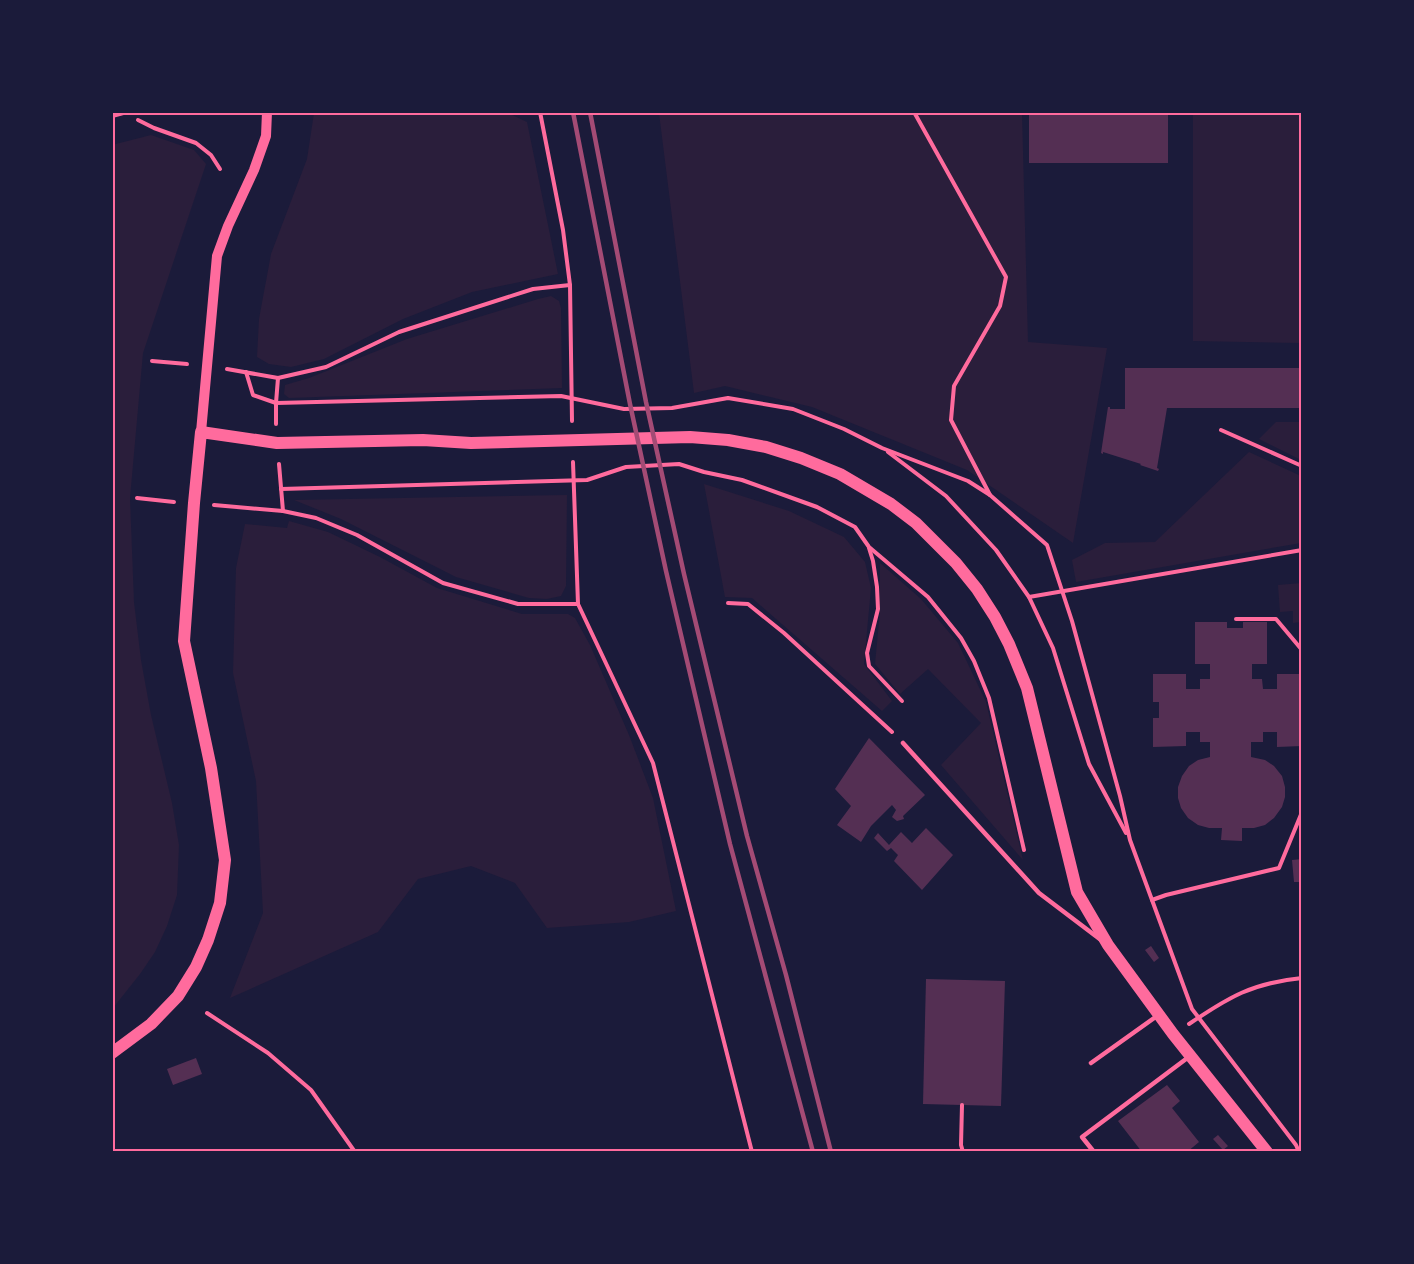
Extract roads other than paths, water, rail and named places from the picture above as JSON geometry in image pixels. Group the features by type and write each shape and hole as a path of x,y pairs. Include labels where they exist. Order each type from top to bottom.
{"main road":[{"path":"112,1053 151,1024 178,996 196,967 220,903 225,860 211,768 184,641 201,432 277,443 423,440 471,443 690,437 729,440 766,447 801,458 867,488 916,523 978,589 1009,644 1027,688 1077,892 1108,945 1159,1015 1267,1152"}],"street":[{"path":"112,115 123,112"},
{"path":"201,432 217,256 266,136 267,112"}],"lane":[{"path":"903,743 1039,894 1108,945"},
{"path":"1091,1063 1159,1015"},
{"path":"1094,1152 1082,1137 1190,1056"}],"railway":[{"path":"573,112 630,404 666,571 730,844 813,1152"},
{"path":"590,112 646,402 684,574 747,836 786,975 831,1152"}]}
